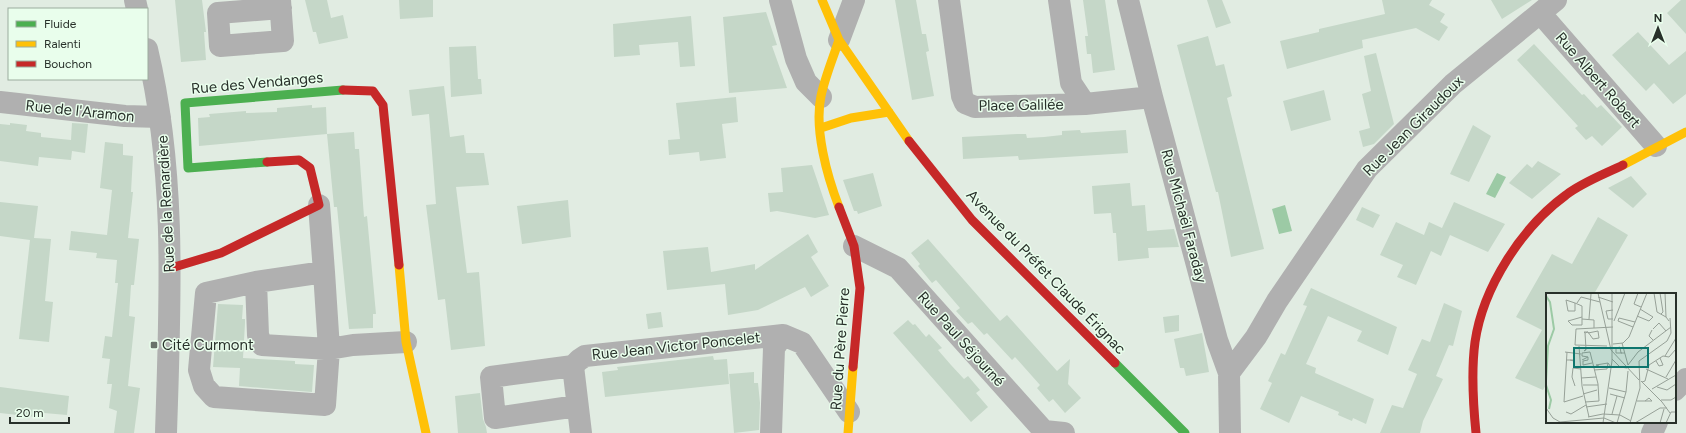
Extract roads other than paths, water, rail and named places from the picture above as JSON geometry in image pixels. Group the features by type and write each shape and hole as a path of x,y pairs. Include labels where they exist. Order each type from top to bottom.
{"street":[{"path":"780,0 796,59 806,82 821,97"},
{"name":"Avenue du Préfet Claude Érignac","path":"822,0 839,40 904,136 972,220 1185,433"},
{"path":"839,40 854,0"},
{"name":"Place Galilée","path":"949,0 962,96 965,103 975,107 1085,104 1152,97"},
{"name":"Place Galilée","path":"1059,0 1071,83 1085,104"},
{"name":"Rue Michaël Faraday","path":"1128,0 1216,340 1229,373 1230,433"},
{"name":"Rue Albert Robert","path":"1549,7 1656,146"},
{"name":"Rue Jean Giraudoux","path":"1229,373 1256,337 1277,301 1367,169 1452,84 1549,7"},
{"name":"Rue du Père Pierre","path":"839,40 821,97 820,140 833,191 854,246 860,288 848,422"},
{"name":"Rue de la Renardière","path":"148,53 156,86 170,222 171,268 166,433"},
{"name":"Rue des Vendanges","path":"319,205 310,168 299,160 188,168 185,103 355,89 373,92 384,105 406,342 426,433"},
{"name":"Rue de l'Aramon","path":"0,102 125,116 160,117"},
{"path":"821,128 851,118 889,112"},
{"path":"1476,433 1472,391 1475,341 1488,295 1513,250 1538,219 1567,194 1656,146 1686,132"},
{"path":"171,268 221,253 319,205 324,272 329,349 325,405 214,397 204,386 199,370 206,293 256,282 324,272"},
{"name":"Rue Paul Séjourné","path":"854,246 898,268 1044,431 1064,433"},
{"path":"256,282 258,335 262,345 329,349 353,345 406,342"},
{"path":"771,433 774,348 783,335 802,343 848,422"},
{"name":"Rue Jean Victor Poncelet","path":"577,406 495,418 491,377 573,366 585,356 783,335"},
{"path":"1216,340 1256,337"},
{"name":"Rue Jean Victor Poncelet","path":"573,366 580,433"},
{"path":"1676,389 1686,379"},
{"path":"1652,433 1657,423"}],"place":[{"name":"Cité Curmont","path":"154,345"}]}
